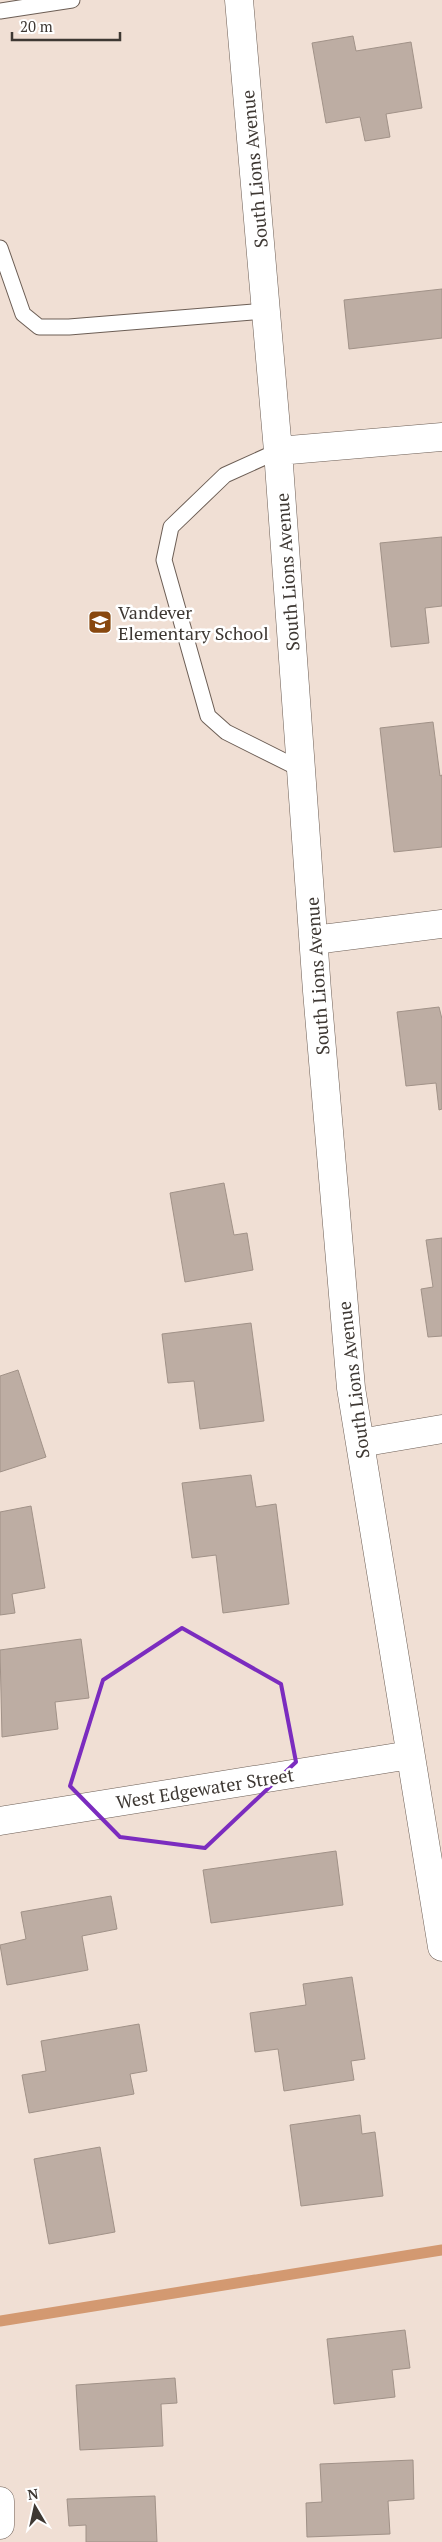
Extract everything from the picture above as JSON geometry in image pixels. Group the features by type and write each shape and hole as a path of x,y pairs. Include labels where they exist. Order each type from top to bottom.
{"street":[{"name":"South Lions Avenue","path":"239,0 278,451 314,940 351,1388 442,1947"},
{"path":"278,451 442,437"},
{"path":"314,940 442,924"},
{"path":"360,1442 442,1430"},
{"name":"West Edgewater Street","path":"0,1821 410,1755"},
{"path":"0,2501 0,2524"}],"lane":[{"path":"0,11 72,0"},
{"path":"0,248 22,314 39,327 69,327 266,311"},
{"path":"278,451 224,474 170,527 164,560 208,716 226,732 302,770"}],"highlighted area":[{"path":"182,1628 281,1684 296,1762 205,1848 120,1837 70,1786 103,1680"}],"building":[{"path":"353,36 356,51 411,42 422,108 386,114 390,137 365,141 360,117 326,123 312,43"},
{"path":"442,289 442,338 349,349 344,300"},
{"path":"442,537 442,606 425,608 429,643 391,647 380,543"},
{"path":"433,722 440,776 442,775 442,847 394,852 380,728"},
{"path":"439,1007 442,1019 442,1109 439,1110 436,1083 406,1086 397,1012"},
{"path":"224,1183 234,1235 247,1233 253,1270 185,1282 170,1193"},
{"path":"442,1238 442,1336 428,1337 421,1289 433,1287 426,1240"},
{"path":"251,1323 264,1421 200,1429 194,1381 168,1383 162,1334"},
{"path":"18,1370 46,1457 0,1472 0,1376"},
{"path":"251,1475 256,1507 276,1504 289,1604 223,1613 216,1555 192,1558 182,1483"},
{"path":"31,1506 45,1588 12,1594 15,1613 0,1615 0,1512"},
{"path":"81,1639 89,1698 55,1702 58,1729 2,1737 0,1650"},
{"path":"336,1851 343,1905 211,1923 203,1870"},
{"path":"111,1896 117,1929 82,1936 88,1970 7,1985 0,1945 26,1939 21,1912"},
{"path":"352,1977 365,2059 351,2061 354,2080 284,2091 278,2049 255,2052 250,2013 306,2005 303,1984"},
{"path":"139,2024 147,2071 130,2074 134,2094 29,2113 22,2075 46,2071 41,2041"},
{"path":"360,2115 362,2134 375,2132 383,2196 301,2206 290,2125"},
{"path":"100,2147 115,2232 49,2244 34,2159"},
{"path":"405,2330 410,2368 392,2370 395,2397 334,2404 327,2339"},
{"path":"175,2378 177,2403 161,2404 163,2446 80,2450 76,2385"},
{"path":"413,2460 414,2499 388,2501 390,2534 307,2537 306,2503 322,2502 320,2464"},
{"path":"155,2496 157,2542 86,2542 86,2525 69,2526 67,2499"}],"waterway":[{"path":"0,2321 442,2250"}],"place":[{"name":"Vandever Elementary School","path":"100,622"}]}
